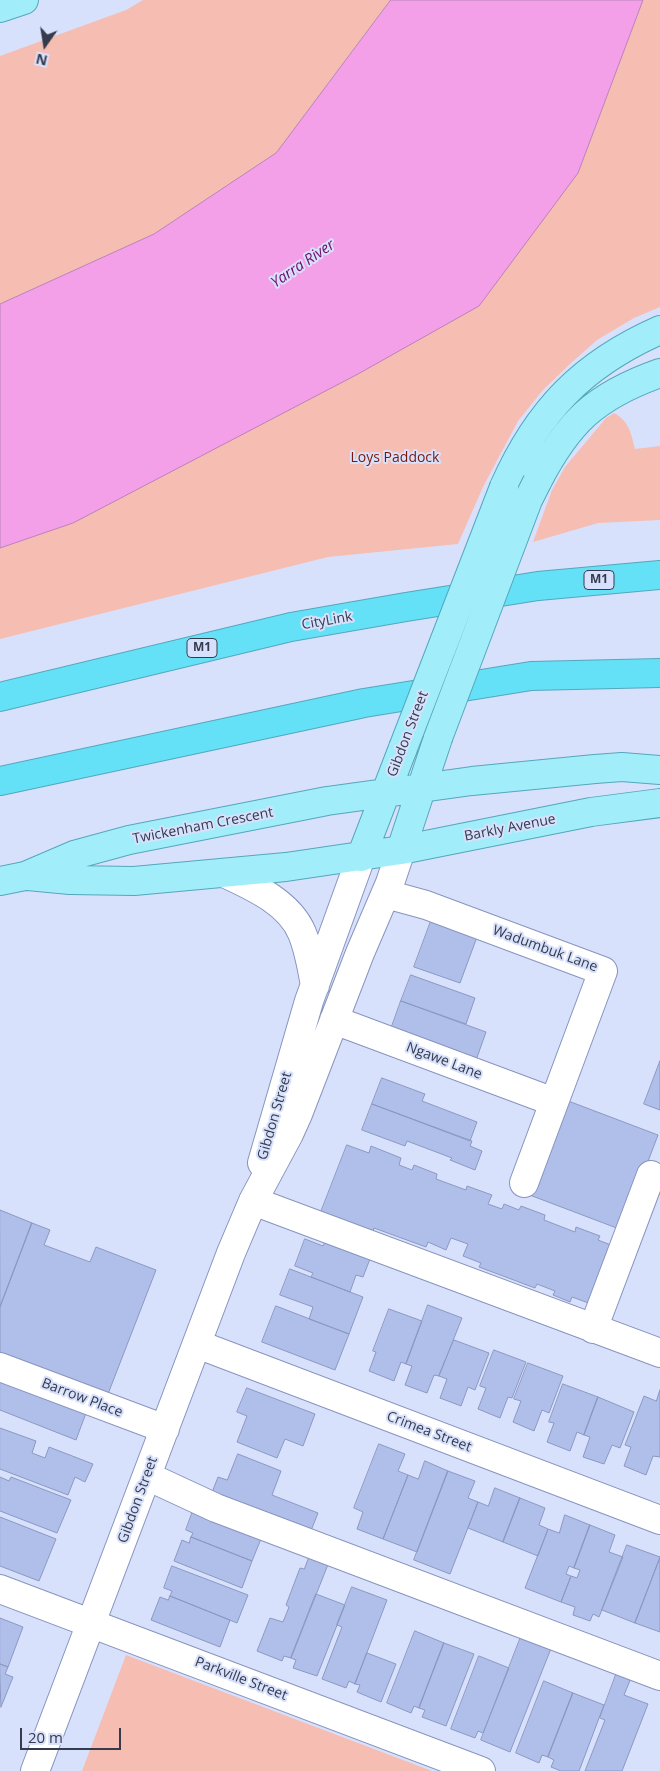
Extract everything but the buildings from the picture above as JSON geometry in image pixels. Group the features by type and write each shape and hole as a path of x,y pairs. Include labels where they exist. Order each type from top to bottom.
{"highway":[{"name":"CityLink","path":"0,697 291,627 538,586 660,575"},
{"path":"0,781 364,703 660,655"},
{"path":"531,676 660,673"}],"main road":[{"path":"0,8 24,0"},
{"name":"Gibdon Street","path":"361,857 514,465 527,442 552,407 576,381 606,359 656,335"},
{"path":"606,359 626,386"},
{"name":"Gibdon Street","path":"401,850 438,738 523,514 537,482 556,447 572,427 602,401 626,386 660,373"},
{"path":"385,793 423,787 595,769 636,767 660,770"},
{"name":"Twickenham Crescent","path":"12,879 74,855 129,840 327,801 385,793"},
{"name":"Barkly Avenue","path":"361,857 591,812 660,803"},
{"name":"Twickenham Crescent","path":"12,879 134,881 286,867 361,857"}],"street":[{"name":"Gibdon Street","path":"252,1201 298,1114 360,953 386,894 401,850"},
{"name":"Gibdon Street","path":"35,1771 252,1201 267,1142 315,986 361,857"},
{"path":"224,872 275,900 293,918 305,941 315,986"},
{"name":"Wadumbuk Lane","path":"386,894 426,905 604,970 524,1183"},
{"name":"Ngawe Lane","path":"334,1020 554,1102"},
{"path":"593,1329 651,1175"},
{"path":"252,1201 660,1354"},
{"name":"Crimea Street","path":"197,1344 660,1520"},
{"name":"Barrow Place","path":"0,1366 165,1429"},
{"path":"147,1476 216,1508 660,1676"},
{"name":"Parkville Street","path":"0,1589 482,1771"}],"green space":[{"path":"143,0 391,0 276,153 154,234 0,304 0,56 126,10"},
{"name":"Loys Paddock","path":"643,0 660,0 660,307 634,318 597,340 543,390 518,421 483,487 458,544 328,557 0,639 0,548 73,523 578,173"},
{"path":"614,413 626,424 631,433 635,449 660,446 660,520 598,523 533,542 552,490 565,467 606,418"},
{"path":"126,1655 432,1771 82,1771"}],"water":[{"name":"Yarra River","path":"391,0 643,0 578,173 479,306 358,374 73,523 0,548 0,304 154,234 276,153"}]}
